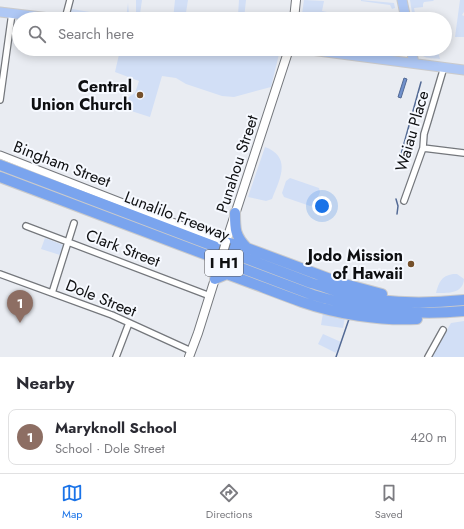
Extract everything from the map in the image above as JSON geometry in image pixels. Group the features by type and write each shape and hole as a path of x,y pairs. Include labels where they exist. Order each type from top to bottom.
{"highway":[{"name":"Lunalilo Freeway","path":"0,165 311,283 344,294 392,301 445,302 464,300"},
{"name":"Lunalilo Freeway","path":"0,177 294,289 329,300 392,312 425,313 460,311"},
{"path":"0,184 55,198"},
{"path":"235,212 235,229 239,240 247,248"},
{"path":"226,242 247,248 341,283 372,292 445,302"},
{"path":"215,279 227,274 304,303 382,319 419,319 460,311"}],"main road":[{"path":"295,12 296,0"},
{"path":"402,0 405,12"},
{"path":"0,12 12,13"},
{"name":"Punahou Street","path":"190,354 210,296 235,212 288,56"},
{"path":"358,56 464,70"},
{"path":"412,56 414,63"}],"street":[{"path":"67,12 70,0"},
{"path":"0,100 12,13"},
{"name":"Waiau Place","path":"404,201 423,148 426,128 444,67"},
{"path":"423,148 464,153"},
{"name":"Bingham Street","path":"0,155 226,242"},
{"path":"52,293 74,223"},
{"name":"Clark Street","path":"26,226 210,296"},
{"name":"Dole Street","path":"0,274 129,323 190,354"},
{"path":"116,357 129,323"},
{"path":"428,357 443,330"}],"shaded area":[{"path":"73,0 72,9 90,12 70,12"},
{"path":"136,0 142,0 140,12 136,12"},
{"path":"175,0 188,0 186,12 174,12"},
{"path":"239,0 246,0 245,12 238,12"},
{"path":"304,0 324,1 322,11 327,12 320,12 302,12"},
{"path":"361,0 394,3 395,8 392,9 390,5"},
{"path":"410,0 434,0 424,2 423,7 414,8 415,12 412,12"},
{"path":"460,0 464,0 464,12 462,15 464,16 464,37 455,37"},
{"path":"119,56 279,56 271,87 234,97 222,96 186,84 176,78 162,76 150,117 125,109 126,99 135,93 139,81 115,72"},
{"path":"423,56 439,56 440,59"},
{"path":"265,147 273,151 279,157 282,169 272,199 266,201 248,197"},
{"path":"290,178 319,188 320,192 315,205 310,206 284,197 282,193 286,181"},
{"path":"45,238 63,245 60,255 41,249"},
{"path":"457,274 464,279 461,288 454,292 436,293 441,280 446,276"},
{"path":"323,313 345,317 343,328 321,325"},
{"path":"464,321 464,357 431,357 451,323"},
{"path":"323,334 341,342 336,353 318,344"}],"water":[{"path":"404,78 407,79 401,98 398,97"}],"waterway":[{"path":"400,158 421,82"},
{"path":"396,199 398,206 397,214"},
{"path":"336,357 349,319"}],"place":[{"name":"Central Union Church","path":"140,95"},
{"name":"Jodo Mission of Hawaii","path":"411,264"},
{"name":"Maryknoll School","path":"20,323"}]}
